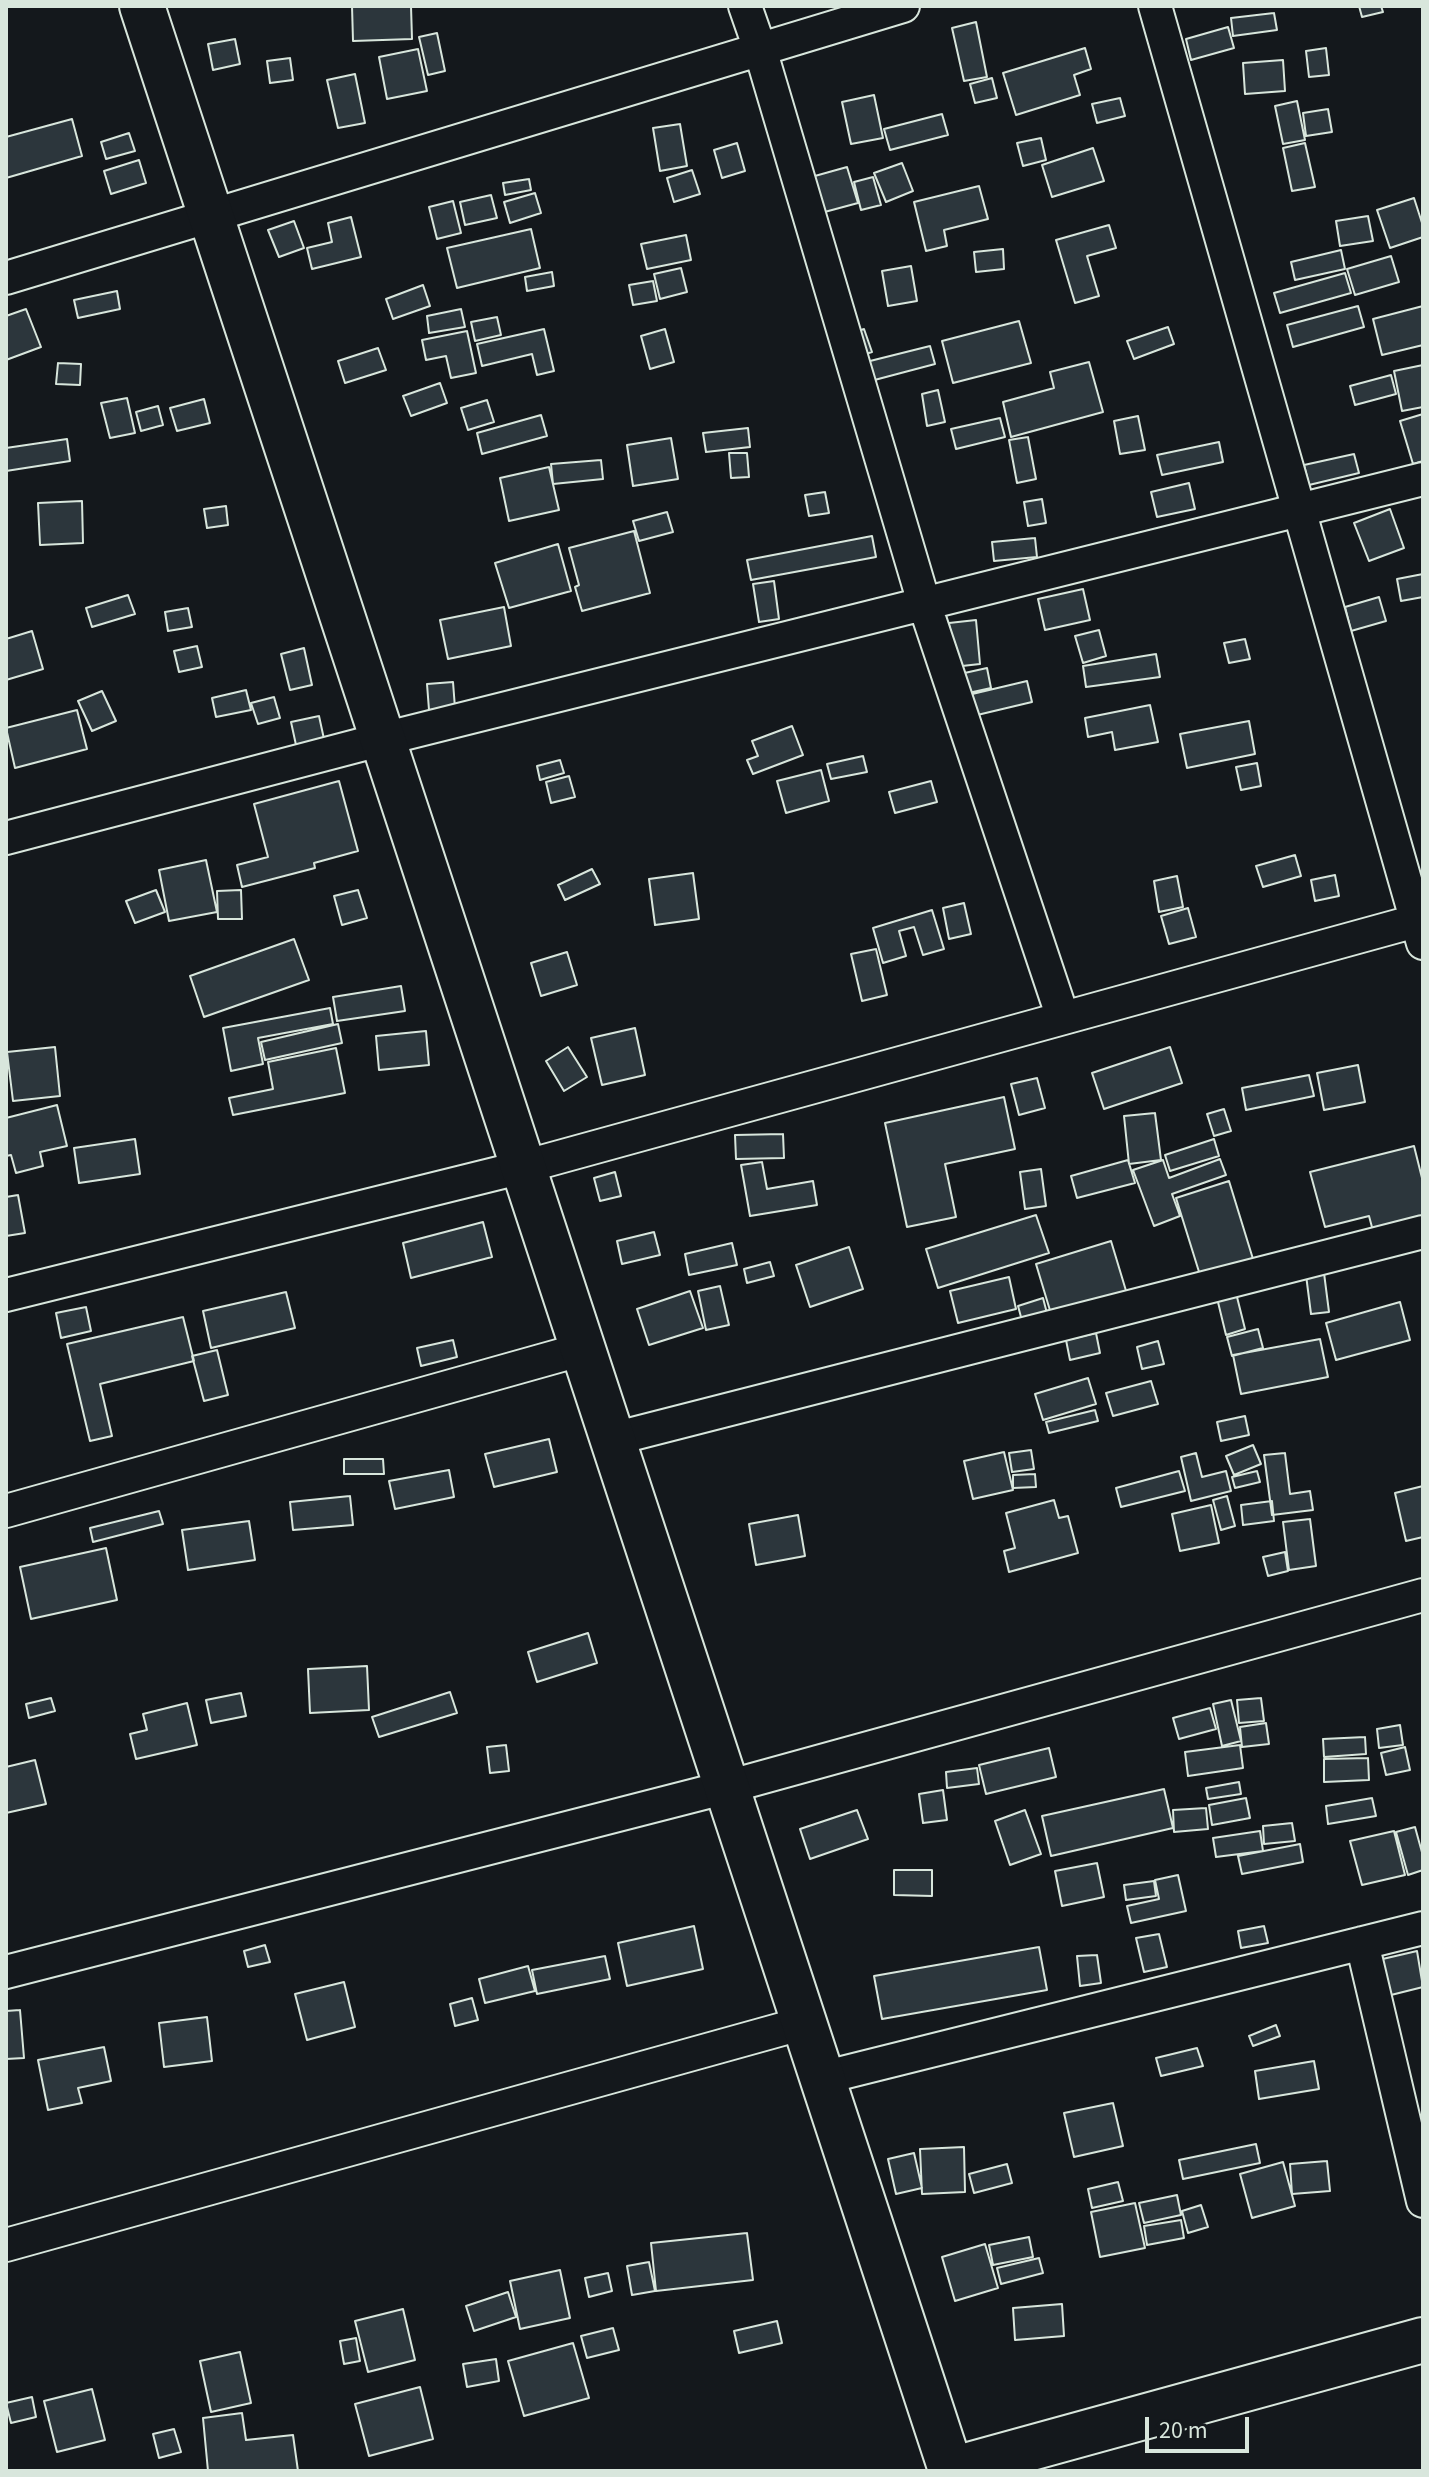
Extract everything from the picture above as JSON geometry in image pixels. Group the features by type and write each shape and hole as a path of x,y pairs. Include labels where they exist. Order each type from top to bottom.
{"main road":[{"path":"142,6 949,2471 1423,2340"}],"street":[{"path":"745,6 924,603 1063,1018"},
{"path":"6,278 903,6"},
{"path":"6,1295 523,1167 1063,1018 1421,927 1155,6"},
{"path":"6,838 383,739 1423,479"},
{"path":"613,1439 1423,1232"},
{"path":"6,1511 583,1349"},
{"path":"6,1972 727,1787 1423,1595"},
{"path":"822,2078 1423,1928"},
{"path":"1362,1943 1423,2201"},
{"path":"6,2245 804,2023"}],"building":[{"path":"352,6 411,6 412,39 353,41"},
{"path":"1359,6 1381,6 1383,12 1362,17"},
{"path":"1274,13 1277,30 1233,36 1231,18"},
{"path":"976,22 987,77 964,81 952,28"},
{"path":"1228,27 1234,48 1191,60 1186,39"},
{"path":"437,33 445,71 428,75 419,37"},
{"path":"235,39 240,64 213,70 208,44"},
{"path":"1085,48 1091,69 1074,75 1080,95 1016,115 1003,73"},
{"path":"1326,48 1329,75 1309,77 1306,51"},
{"path":"418,49 427,91 387,99 379,57"},
{"path":"290,58 293,80 270,83 267,61"},
{"path":"1283,60 1285,91 1245,94 1243,63"},
{"path":"355,74 365,123 338,128 327,80"},
{"path":"992,78 997,98 975,103 970,84"},
{"path":"874,95 883,138 851,144 842,102"},
{"path":"1120,98 1125,116 1097,123 1092,104"},
{"path":"1297,101 1305,140 1283,144 1275,106"},
{"path":"1328,109 1332,132 1306,136 1303,113"},
{"path":"942,114 948,135 890,150 884,129"},
{"path":"72,119 82,156 6,178 6,137"},
{"path":"680,124 687,166 660,171 653,128"},
{"path":"129,133 135,151 106,159 101,142"},
{"path":"1041,138 1046,160 1023,166 1017,143"},
{"path":"737,143 745,171 722,178 714,150"},
{"path":"1305,143 1315,187 1292,191 1283,148"},
{"path":"1093,148 1104,181 1052,197 1042,165"},
{"path":"139,160 146,183 111,194 104,171"},
{"path":"902,163 913,191 886,202 874,173"},
{"path":"847,167 858,203 806,217 797,181"},
{"path":"692,170 700,194 674,202 667,178"},
{"path":"873,177 881,205 861,210 854,182"},
{"path":"529,179 531,190 505,195 503,183"},
{"path":"979,186 988,219 944,230 947,246 926,251 914,202"},
{"path":"535,193 541,213 510,223 504,202"},
{"path":"491,195 497,218 465,225 460,202"},
{"path":"1414,198 1423,226 1423,237 1390,248 1377,210"},
{"path":"453,201 461,233 437,239 429,207"},
{"path":"1368,216 1373,241 1340,246 1336,221"},
{"path":"351,217 361,257 312,269 307,248 332,242 328,223"},
{"path":"294,221 304,248 279,257 268,230"},
{"path":"1109,225 1116,248 1087,256 1099,296 1075,303 1056,240"},
{"path":"531,229 540,268 457,288 447,248"},
{"path":"686,235 691,260 647,269 641,244"},
{"path":"1003,249 1004,269 976,272 974,252"},
{"path":"1341,250 1345,269 1295,280 1291,262"},
{"path":"1391,256 1399,282 1355,295 1347,269"},
{"path":"911,266 917,301 888,306 882,271"},
{"path":"681,268 687,292 660,299 654,274"},
{"path":"552,272 554,286 527,291 525,277"},
{"path":"1345,273 1351,293 1280,313 1274,293"},
{"path":"653,281 657,301 633,305 629,285"},
{"path":"423,285 430,306 393,319 386,299"},
{"path":"117,291 120,309 78,318 74,300"},
{"path":"1358,306 1364,327 1293,347 1287,325"},
{"path":"1423,306 1423,345 1382,355 1373,319"},
{"path":"26,309 41,347 6,360 6,316"},
{"path":"461,309 465,327 429,333 427,316"},
{"path":"497,317 501,335 475,341 471,322"},
{"path":"1019,321 1031,363 953,383 942,341"},
{"path":"1168,327 1174,344 1134,359 1127,341"},
{"path":"544,329 554,371 537,375 532,354 482,366 477,344"},
{"path":"665,329 674,362 650,369 641,336"},
{"path":"864,329 872,352 853,358 846,335"},
{"path":"467,331 476,373 451,378 446,356 426,360 422,340"},
{"path":"930,346 935,364 867,382 862,363"},
{"path":"378,348 386,370 345,383 338,361"},
{"path":"1089,362 1103,412 1011,437 1003,402 1054,388 1050,372"},
{"path":"58,363 81,364 80,385 56,384"},
{"path":"1423,365 1423,407 1402,411 1394,371"},
{"path":"1391,375 1396,394 1355,405 1350,386"},
{"path":"440,383 447,403 411,416 403,396"},
{"path":"938,390 945,422 927,426 922,394"},
{"path":"127,398 135,433 110,438 101,403"},
{"path":"204,399 210,423 177,431 170,408"},
{"path":"487,400 494,422 468,430 461,408"},
{"path":"158,406 163,425 141,431 136,412"},
{"path":"1423,414 1423,461 1413,464 1400,421"},
{"path":"541,415 547,436 482,454 477,433"},
{"path":"1138,416 1145,450 1120,454 1114,421"},
{"path":"1000,418 1005,437 956,449 951,429"},
{"path":"748,428 750,447 706,452 703,433"},
{"path":"1028,437 1036,479 1017,483 1009,440"},
{"path":"671,438 678,479 633,486 627,445"},
{"path":"67,439 70,461 6,471 6,448"},
{"path":"1219,442 1223,462 1162,475 1157,455"},
{"path":"729,453 747,453 749,477 731,478"},
{"path":"1354,454 1359,473 1309,485 1304,465"},
{"path":"601,460 603,479 553,484 551,464"},
{"path":"549,467 559,510 509,521 500,478"},
{"path":"1189,483 1195,509 1157,517 1151,492"},
{"path":"825,492 829,513 809,516 805,495"},
{"path":"1042,499 1046,523 1028,526 1024,502"},
{"path":"82,501 83,543 40,545 38,503"},
{"path":"226,506 228,525 207,528 204,509"},
{"path":"1390,509 1404,548 1369,561 1354,523"},
{"path":"667,512 673,532 639,541 633,521"},
{"path":"634,531 650,593 582,611 569,548"},
{"path":"872,536 876,557 751,580 747,560"},
{"path":"1035,538 1037,557 994,561 992,542"},
{"path":"558,544 571,591 509,608 495,563"},
{"path":"1423,574 1423,597 1401,601 1397,579"},
{"path":"774,581 779,619 759,622 753,584"},
{"path":"1083,589 1090,620 1045,630 1038,599"},
{"path":"128,595 135,614 92,627 86,608"},
{"path":"1379,597 1386,621 1351,631 1345,607"},
{"path":"504,607 511,646 448,659 440,620"},
{"path":"188,608 192,627 168,631 165,612"},
{"path":"976,620 980,664 953,667 949,623"},
{"path":"1099,630 1106,656 1083,663 1075,636"},
{"path":"32,631 43,669 6,680 6,639"},
{"path":"1245,639 1250,659 1229,663 1224,643"},
{"path":"197,646 202,667 179,672 174,651"},
{"path":"304,648 312,685 290,690 281,654"},
{"path":"1156,654 1160,677 1086,687 1083,666"},
{"path":"987,668 991,688 964,694 960,674"},
{"path":"1027,681 1032,702 973,716 968,695"},
{"path":"453,682 455,708 429,710 427,684"},
{"path":"246,690 251,710 216,717 212,698"},
{"path":"102,691 116,721 92,731 78,701"},
{"path":"274,697 280,718 258,724 251,703"},
{"path":"1150,705 1158,742 1115,750 1112,732 1088,737 1085,718"},
{"path":"77,710 87,749 15,768 6,728"},
{"path":"319,716 324,739 296,745 291,722"},
{"path":"1249,721 1255,754 1187,768 1180,734"},
{"path":"792,726 803,755 753,774 747,760 758,756 752,741"},
{"path":"863,756 867,772 831,779 827,764"},
{"path":"560,760 564,773 540,780 537,766"},
{"path":"1257,763 1261,786 1241,790 1236,767"},
{"path":"821,770 829,801 786,813 777,781"},
{"path":"569,776 575,797 551,803 546,782"},
{"path":"339,781 358,851 314,863 315,868 242,887 237,865 268,857 254,804"},
{"path":"931,781 937,802 895,813 889,792"},
{"path":"1295,855 1301,876 1263,887 1256,866"},
{"path":"206,860 217,912 169,921 159,870"},
{"path":"592,869 600,884 565,900 558,885"},
{"path":"693,873 699,919 655,925 649,879"},
{"path":"1335,875 1339,896 1315,901 1311,880"},
{"path":"1177,876 1183,907 1159,912 1154,881"},
{"path":"156,890 165,912 135,923 126,901"},
{"path":"241,890 242,919 218,919 217,891"},
{"path":"358,890 367,918 342,925 334,896"},
{"path":"964,903 971,934 949,939 943,908"},
{"path":"1188,908 1196,937 1169,944 1161,916"},
{"path":"932,910 944,949 923,955 914,927 899,931 906,956 883,963 873,928"},
{"path":"294,939 309,980 204,1017 190,976"},
{"path":"876,949 887,995 862,1001 851,954"},
{"path":"567,952 577,985 541,996 531,963"},
{"path":"401,986 405,1011 337,1021 333,997"},
{"path":"330,1008 333,1024 258,1038 263,1064 231,1071 223,1028"},
{"path":"338,1024 342,1043 265,1060 261,1042"},
{"path":"635,1028 645,1075 602,1085 591,1038"},
{"path":"426,1031 429,1065 379,1070 376,1036"},
{"path":"55,1047 60,1096 13,1101 7,1052"},
{"path":"568,1047 587,1077 564,1091 546,1061"},
{"path":"1170,1047 1182,1083 1104,1109 1092,1073"},
{"path":"336,1048 345,1093 233,1115 229,1098 273,1089 268,1062"},
{"path":"1358,1065 1365,1102 1324,1110 1317,1073"},
{"path":"1309,1075 1314,1096 1246,1110 1242,1088"},
{"path":"1037,1078 1045,1108 1019,1115 1011,1084"},
{"path":"1004,1097 1015,1149 945,1164 956,1217 907,1227 885,1123"},
{"path":"57,1105 67,1146 40,1152 43,1166 16,1173 11,1155 6,1156 6,1118"},
{"path":"1224,1109 1231,1131 1214,1136 1207,1114"},
{"path":"1155,1113 1161,1160 1129,1164 1124,1116"},
{"path":"783,1134 784,1158 736,1159 735,1135"},
{"path":"135,1139 140,1174 79,1183 74,1148"},
{"path":"1214,1139 1219,1156 1170,1171 1165,1155"},
{"path":"1414,1146 1423,1182 1423,1218 1373,1231 1369,1216 1325,1227 1310,1172"},
{"path":"1220,1159 1226,1175 1172,1194 1180,1216 1154,1226 1133,1170 1163,1160 1169,1178"},
{"path":"1128,1160 1135,1183 1077,1198 1071,1176"},
{"path":"762,1162 767,1189 813,1181 817,1205 750,1216 741,1165"},
{"path":"1041,1169 1046,1206 1025,1209 1020,1172"},
{"path":"615,1172 621,1196 600,1201 594,1178"},
{"path":"1229,1181 1253,1259 1200,1275 1176,1198"},
{"path":"18,1195 25,1233 6,1236 6,1197"},
{"path":"1036,1215 1049,1253 938,1288 926,1249"},
{"path":"483,1222 492,1257 411,1278 403,1243"},
{"path":"654,1232 660,1255 622,1264 617,1241"},
{"path":"1111,1241 1127,1294 1052,1317 1036,1264"},
{"path":"732,1243 737,1265 689,1275 685,1254"},
{"path":"849,1247 863,1289 810,1307 796,1265"},
{"path":"770,1262 774,1276 747,1283 744,1269"},
{"path":"1324,1273 1329,1312 1311,1314 1306,1275"},
{"path":"1009,1277 1016,1309 958,1323 950,1291"},
{"path":"720,1286 729,1325 706,1330 698,1291"},
{"path":"690,1291 703,1328 649,1345 637,1309"},
{"path":"286,1292 295,1328 211,1348 203,1311"},
{"path":"1236,1293 1245,1329 1226,1335 1217,1298"},
{"path":"1043,1298 1049,1321 1024,1328 1018,1306"},
{"path":"1400,1302 1410,1340 1336,1360 1326,1323"},
{"path":"86,1307 91,1331 61,1338 56,1313"},
{"path":"183,1317 194,1361 100,1384 112,1436 90,1441 67,1344"},
{"path":"1258,1329 1263,1348 1232,1356 1227,1337"},
{"path":"1096,1333 1100,1353 1070,1360 1066,1340"},
{"path":"1320,1339 1328,1377 1241,1394 1233,1355"},
{"path":"453,1340 457,1357 421,1366 417,1348"},
{"path":"1158,1341 1164,1364 1142,1369 1137,1347"},
{"path":"217,1350 228,1395 204,1401 192,1356"},
{"path":"1088,1378 1096,1404 1043,1420 1035,1394"},
{"path":"1151,1381 1158,1404 1113,1416 1106,1393"},
{"path":"1095,1410 1098,1421 1049,1433 1046,1422"},
{"path":"1245,1416 1249,1435 1221,1441 1217,1422"},
{"path":"549,1439 557,1472 494,1487 485,1454"},
{"path":"1253,1445 1261,1464 1234,1475 1226,1456"},
{"path":"1031,1450 1034,1469 1012,1472 1009,1453"},
{"path":"1004,1452 1013,1490 973,1499 964,1461"},
{"path":"1196,1453 1202,1477 1226,1471 1231,1491 1191,1501 1181,1457"},
{"path":"1285,1453 1290,1494 1310,1491 1313,1510 1272,1515 1264,1455"},
{"path":"344,1459 383,1459 384,1474 344,1474"},
{"path":"449,1470 454,1497 395,1509 389,1481"},
{"path":"1179,1471 1185,1491 1121,1507 1116,1488"},
{"path":"1257,1471 1260,1482 1235,1488 1232,1477"},
{"path":"1035,1474 1036,1487 1013,1488 1013,1475"},
{"path":"1423,1486 1423,1537 1406,1541 1395,1493"},
{"path":"350,1496 353,1525 293,1530 290,1502"},
{"path":"1227,1496 1235,1526 1221,1530 1213,1500"},
{"path":"1054,1500 1059,1518 1068,1516 1078,1553 1009,1572 1004,1551 1015,1548 1006,1513"},
{"path":"1272,1501 1274,1521 1243,1525 1241,1505"},
{"path":"1211,1505 1219,1543 1180,1551 1172,1514"},
{"path":"159,1511 163,1524 93,1542 90,1528"},
{"path":"798,1515 805,1556 756,1565 749,1524"},
{"path":"1310,1519 1316,1566 1289,1570 1283,1522"},
{"path":"249,1521 255,1560 188,1570 182,1530"},
{"path":"106,1548 117,1600 31,1619 20,1567"},
{"path":"1285,1552 1288,1571 1268,1576 1263,1557"},
{"path":"588,1633 597,1663 537,1682 528,1652"},
{"path":"367,1666 369,1710 310,1713 308,1669"},
{"path":"450,1692 457,1713 379,1737 372,1717"},
{"path":"241,1693 246,1716 211,1723 206,1700"},
{"path":"51,1698 55,1711 29,1718 26,1704"},
{"path":"1261,1698 1264,1721 1239,1723 1237,1700"},
{"path":"1231,1700 1241,1741 1222,1746 1213,1704"},
{"path":"187,1703 197,1745 136,1759 130,1734 147,1730 143,1714"},
{"path":"1210,1708 1216,1729 1179,1739 1173,1718"},
{"path":"1266,1723 1269,1744 1242,1747 1240,1727"},
{"path":"1400,1725 1403,1745 1379,1748 1377,1729"},
{"path":"1365,1737 1366,1754 1324,1757 1323,1739"},
{"path":"506,1745 509,1771 490,1773 487,1747"},
{"path":"1240,1745 1243,1768 1188,1776 1185,1752"},
{"path":"1405,1747 1410,1770 1386,1775 1381,1753"},
{"path":"1049,1748 1056,1777 986,1794 979,1765"},
{"path":"1368,1758 1369,1780 1324,1782 1324,1759"},
{"path":"35,1760 46,1804 6,1813 6,1767"},
{"path":"977,1768 979,1784 947,1788 946,1772"},
{"path":"1239,1782 1241,1794 1208,1799 1206,1788"},
{"path":"1164,1789 1173,1828 1051,1856 1042,1816"},
{"path":"943,1790 947,1820 923,1823 919,1794"},
{"path":"1246,1798 1250,1818 1212,1825 1209,1805"},
{"path":"1372,1798 1376,1816 1328,1824 1326,1806"},
{"path":"1206,1808 1208,1829 1174,1832 1173,1810"},
{"path":"857,1810 868,1839 810,1859 800,1829"},
{"path":"1025,1810 1041,1854 1010,1865 995,1821"},
{"path":"1292,1823 1295,1841 1264,1844 1263,1826"},
{"path":"1415,1827 1423,1856 1423,1870 1408,1875 1396,1832"},
{"path":"1260,1831 1263,1851 1216,1857 1213,1838"},
{"path":"1394,1831 1405,1875 1362,1885 1350,1841"},
{"path":"1300,1844 1303,1862 1242,1874 1238,1856"},
{"path":"1097,1863 1104,1897 1062,1906 1055,1871"},
{"path":"894,1870 932,1870 932,1896 894,1895"},
{"path":"1178,1875 1186,1911 1131,1923 1127,1906 1159,1899 1155,1880"},
{"path":"1154,1881 1156,1896 1126,1900 1124,1885"},
{"path":"694,1926 703,1969 627,1986 618,1943"},
{"path":"1264,1926 1268,1943 1241,1948 1238,1931"},
{"path":"1159,1934 1167,1967 1144,1972 1136,1938"},
{"path":"265,1945 270,1962 248,1967 244,1951"},
{"path":"1039,1947 1047,1990 882,2019 874,1976"},
{"path":"1417,1951 1423,1987 1383,1997 1374,1961"},
{"path":"1097,1955 1101,1983 1080,1986 1077,1956"},
{"path":"605,1956 610,1979 537,1994 532,1970"},
{"path":"528,1966 535,1991 485,2003 479,1979"},
{"path":"344,1982 355,2027 307,2040 295,1994"},
{"path":"472,1998 478,2020 455,2026 450,2004"},
{"path":"20,2010 24,2058 6,2059 6,2011"},
{"path":"207,2017 212,2061 164,2067 159,2023"},
{"path":"1276,2025 1280,2036 1253,2046 1249,2036"},
{"path":"104,2047 111,2081 78,2088 82,2103 48,2110 38,2060"},
{"path":"1197,2048 1203,2066 1161,2076 1156,2058"},
{"path":"1314,2061 1319,2089 1259,2099 1255,2071"},
{"path":"1113,2103 1123,2146 1074,2157 1064,2113"},
{"path":"1256,2144 1260,2163 1183,2179 1179,2160"},
{"path":"964,2147 965,2192 922,2194 920,2149"},
{"path":"914,2153 922,2188 896,2194 888,2159"},
{"path":"1327,2161 1330,2191 1292,2194 1290,2164"},
{"path":"1283,2162 1295,2206 1252,2218 1240,2174"},
{"path":"1007,2164 1012,2183 974,2193 969,2174"},
{"path":"1118,2182 1123,2201 1092,2208 1088,2189"},
{"path":"1177,2195 1181,2215 1144,2223 1139,2203"},
{"path":"1135,2203 1145,2248 1100,2257 1091,2212"},
{"path":"1201,2205 1208,2227 1188,2233 1182,2211"},
{"path":"1181,2220 1184,2238 1147,2245 1144,2226"},
{"path":"747,2233 753,2280 656,2291 651,2243"},
{"path":"1029,2237 1033,2257 993,2265 989,2245"},
{"path":"985,2244 998,2288 955,2301 942,2257"},
{"path":"1039,2258 1043,2273 1001,2284 997,2268"},
{"path":"649,2262 655,2291 632,2295 627,2266"},
{"path":"560,2270 570,2318 520,2329 510,2281"},
{"path":"608,2273 612,2291 589,2297 585,2278"},
{"path":"508,2292 516,2317 474,2331 466,2306"},
{"path":"1062,2304 1064,2336 1015,2340 1013,2308"},
{"path":"403,2309 415,2360 368,2372 355,2321"},
{"path":"777,2321 782,2343 739,2353 734,2331"},
{"path":"613,2328 619,2350 587,2358 581,2336"},
{"path":"356,2338 360,2361 344,2364 340,2341"},
{"path":"573,2343 589,2398 524,2416 508,2361"},
{"path":"240,2352 251,2403 211,2412 200,2361"},
{"path":"496,2359 499,2381 467,2387 463,2364"},
{"path":"420,2387 433,2439 369,2456 355,2404"},
{"path":"92,2389 105,2440 57,2452 44,2401"},
{"path":"32,2397 36,2417 11,2423 6,2403"},
{"path":"242,2413 246,2440 293,2435 298,2471 208,2471 203,2418"},
{"path":"174,2429 181,2452 159,2458 153,2434"}]}
